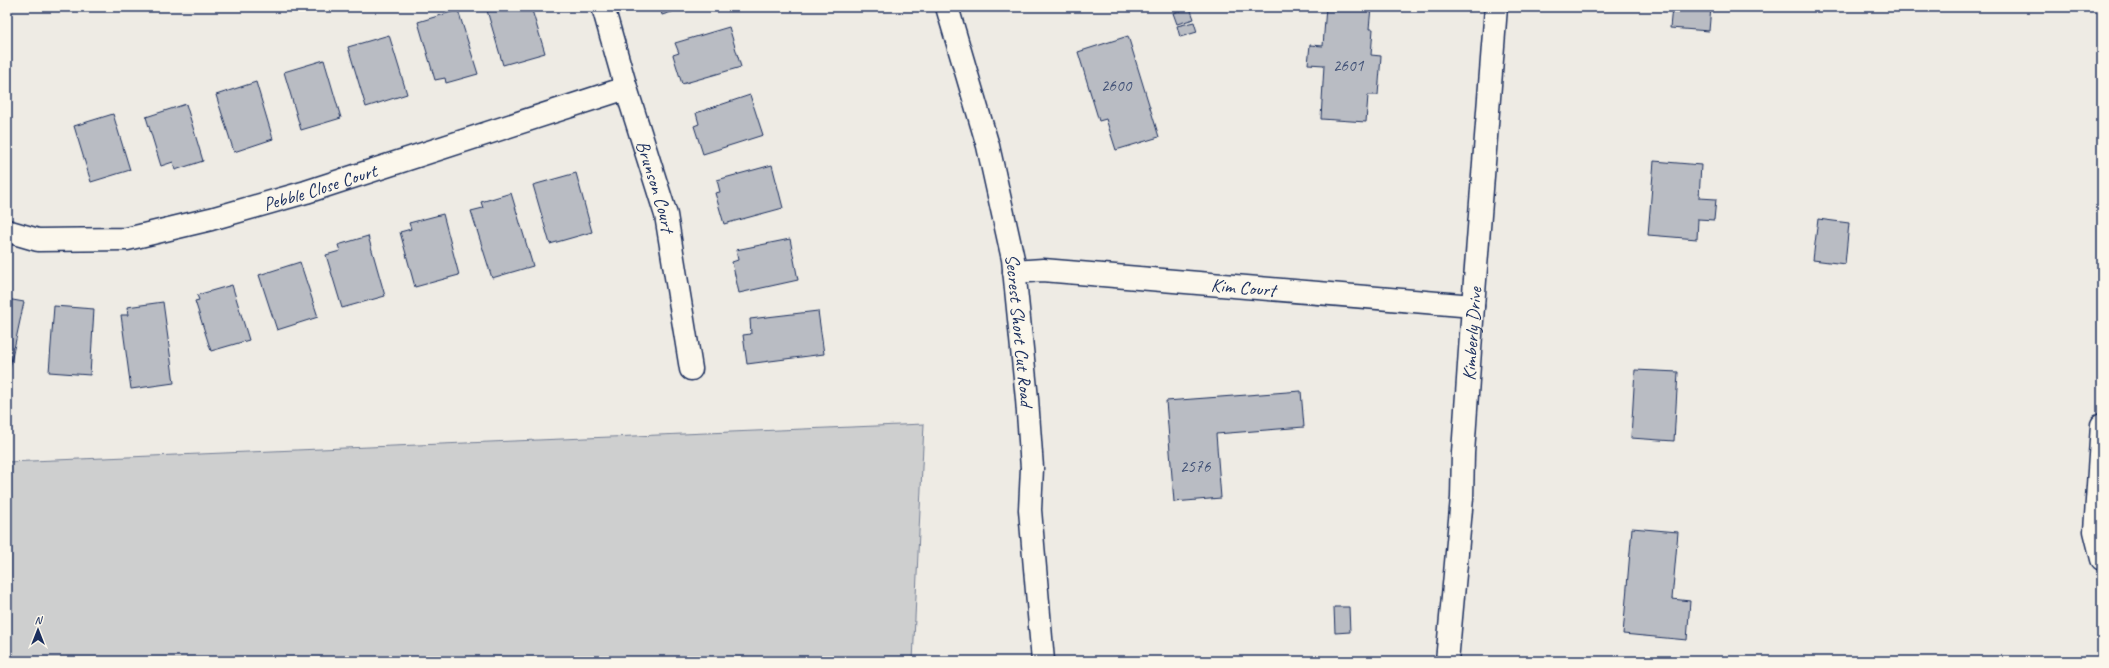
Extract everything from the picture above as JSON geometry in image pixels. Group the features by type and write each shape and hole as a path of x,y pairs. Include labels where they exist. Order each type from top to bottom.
{"street":[{"name":"Brunson Court","path":"603,7 626,88 666,215 691,369"},
{"name":"Secrest Short Cut Road","path":"947,7 988,146 1014,272 1027,398 1032,468 1030,510 1043,661"},
{"name":"Kimberly Drive","path":"1447,661 1462,498 1462,453 1496,7"},
{"name":"Pebble Close Court","path":"7,231 38,240 127,239 211,219 306,192 626,88"},
{"name":"Kim Court","path":"1014,272 1043,270 1473,306"},
{"path":"2102,425 2095,531 2102,559"}],"shaded area":[{"path":"924,424 913,661 7,661 7,462"}],"building":[{"path":"486,7 531,7 545,53 503,65"},
{"path":"660,7 688,7 662,15"},
{"path":"1326,7 1371,7 1369,29 1373,29 1371,55 1381,56 1378,95 1368,95 1366,122 1321,119 1324,65 1308,64 1310,45 1323,46"},
{"path":"1672,7 1711,7 1709,31 1670,28"},
{"path":"1190,8 1194,19 1177,24 1173,13"},
{"path":"458,10 478,74 446,83 445,78 435,80 418,22"},
{"path":"1194,22 1197,32 1180,37 1177,26"},
{"path":"729,27 741,67 682,84 673,55 679,53 675,43"},
{"path":"389,35 407,94 366,107 348,47"},
{"path":"1128,36 1159,137 1116,150 1106,119 1099,121 1078,52"},
{"path":"324,60 341,118 301,130 284,72"},
{"path":"256,82 273,139 234,152 216,95"},
{"path":"750,95 763,135 703,154 694,126 699,124 696,113"},
{"path":"186,104 203,161 175,170 173,162 161,166 146,117"},
{"path":"113,114 130,170 91,182 74,126"},
{"path":"1654,161 1701,165 1699,198 1716,199 1714,220 1698,219 1697,239 1648,235"},
{"path":"772,165 783,208 724,224 715,193 720,192 717,180"},
{"path":"576,173 592,232 550,244 533,185"},
{"path":"511,193 533,266 492,278 471,211 483,208 481,202"},
{"path":"443,214 459,275 415,287 400,232 411,229 409,223"},
{"path":"1818,219 1849,223 1845,264 1813,260"},
{"path":"368,236 385,296 342,308 326,255 340,251 338,245"},
{"path":"790,239 798,280 739,293 732,262 738,260 736,250"},
{"path":"300,262 318,317 277,330 259,275"},
{"path":"232,285 249,340 211,351 195,301 199,300 197,295"},
{"path":"7,299 24,302 7,381"},
{"path":"163,302 174,383 131,389 121,315 128,315 127,307"},
{"path":"54,306 94,309 90,375 49,372"},
{"path":"818,311 824,354 747,364 743,335 751,334 750,319"},
{"path":"1635,370 1678,372 1674,441 1631,438"},
{"path":"1301,391 1304,427 1216,434 1221,498 1174,502 1166,401"},
{"path":"1632,528 1678,532 1672,599 1690,601 1687,640 1623,634"},
{"path":"1334,607 1349,607 1350,632 1335,633"}]}
